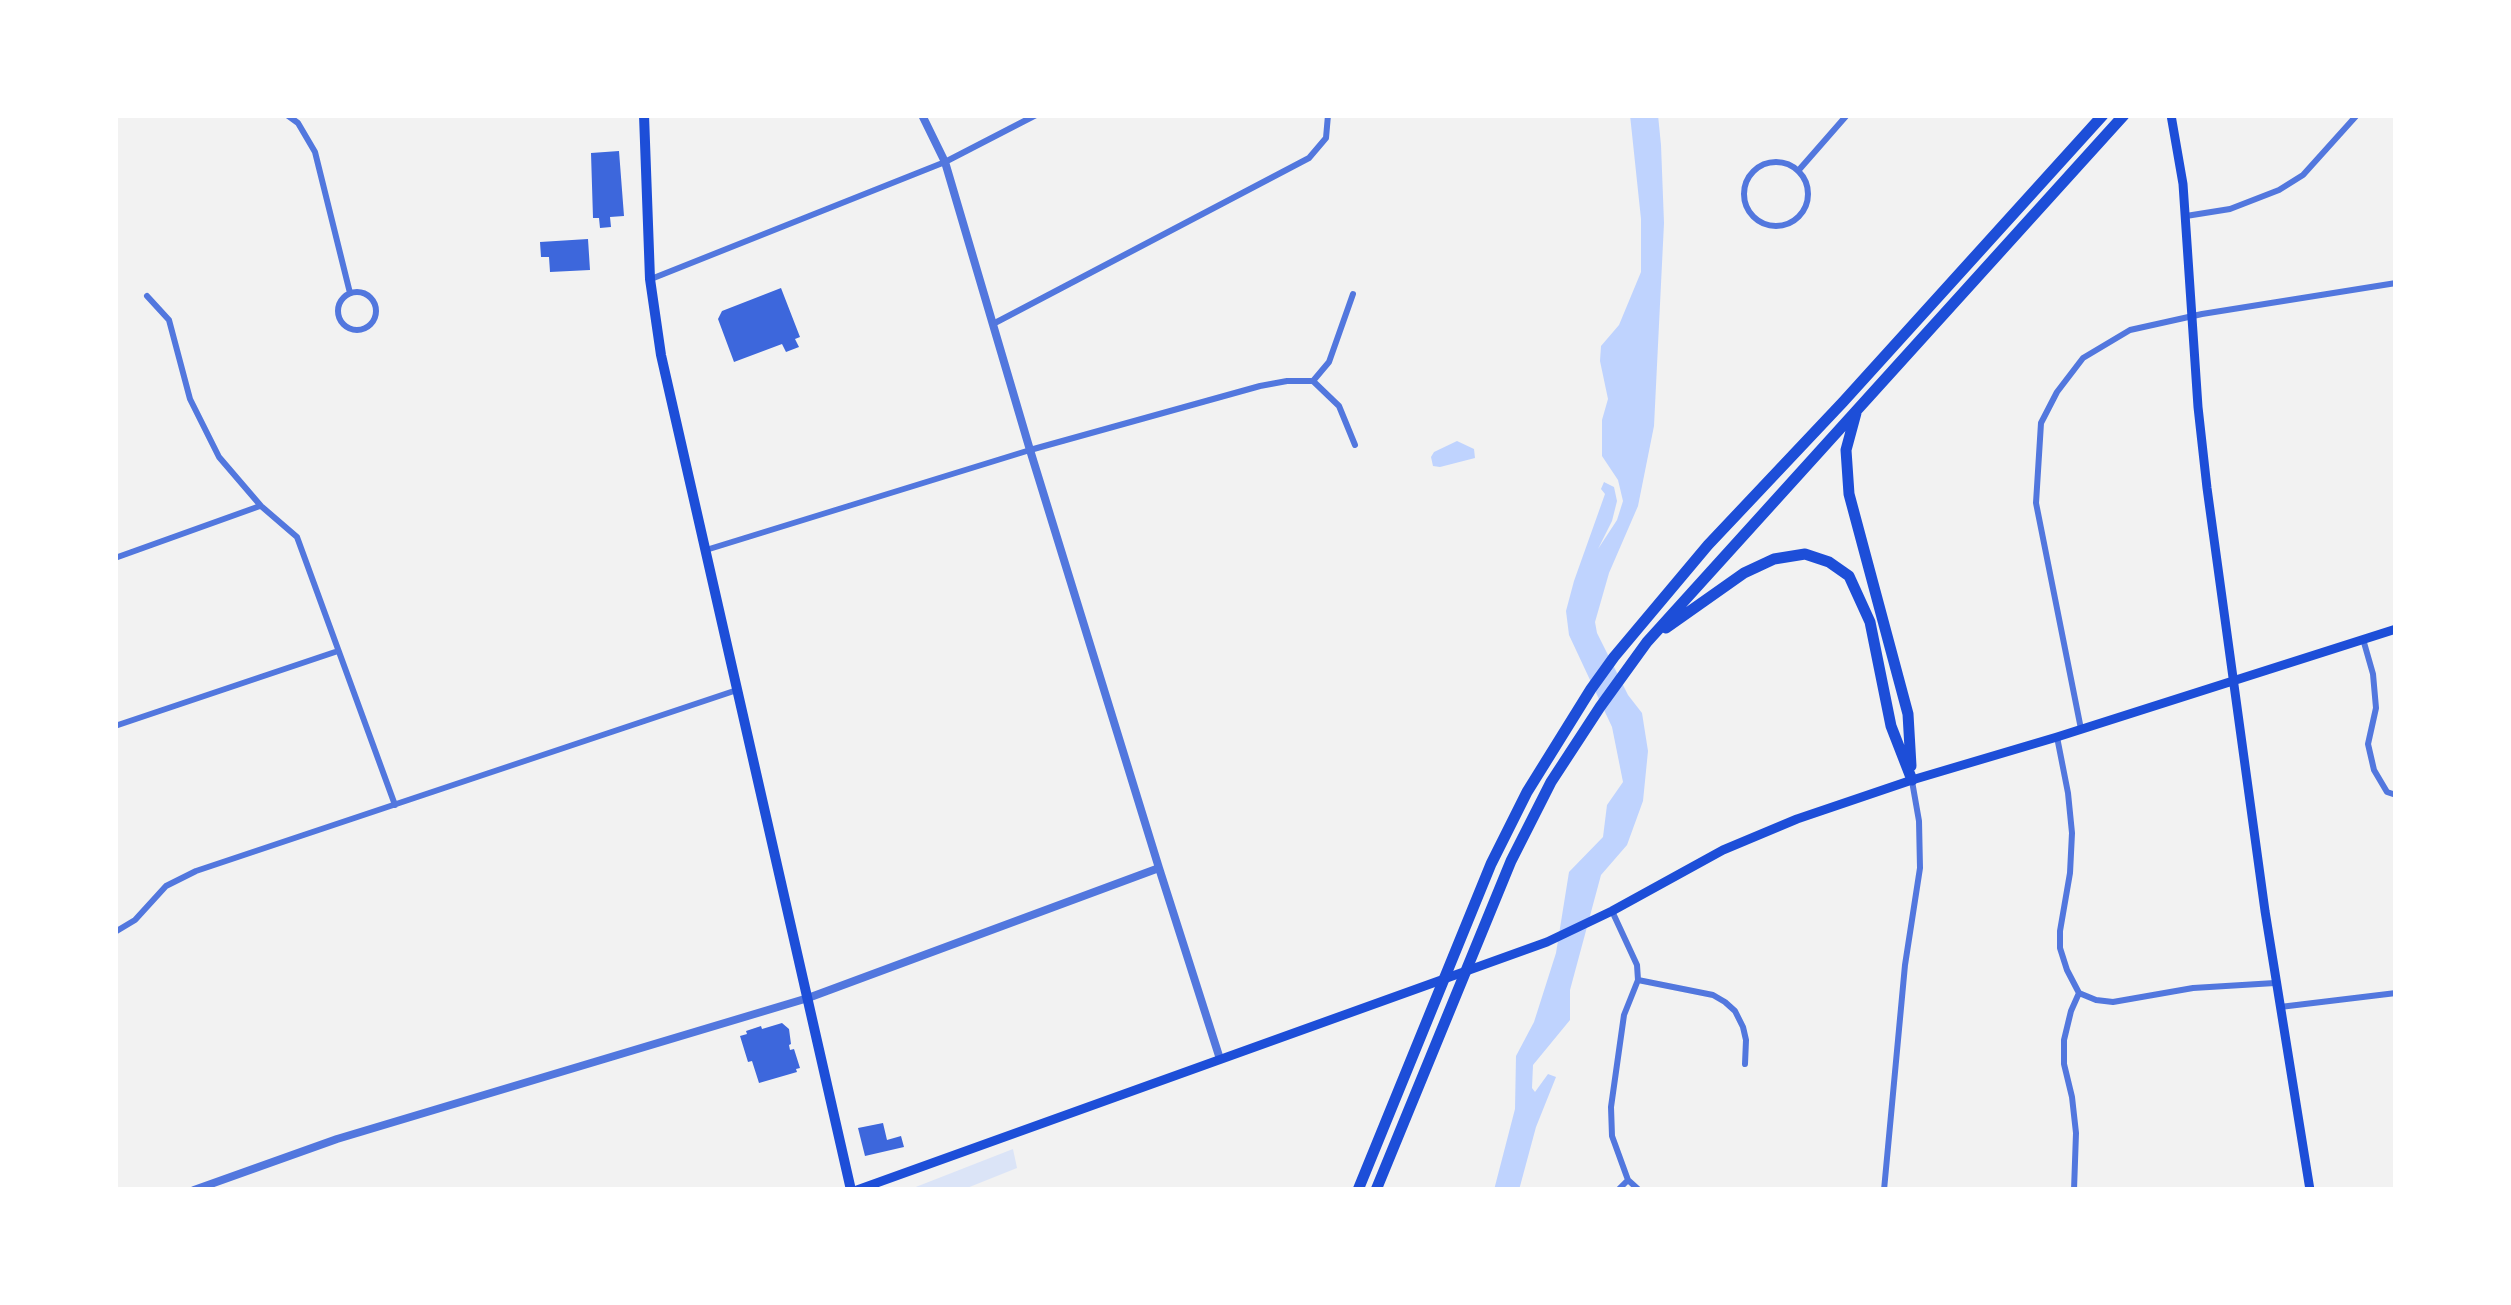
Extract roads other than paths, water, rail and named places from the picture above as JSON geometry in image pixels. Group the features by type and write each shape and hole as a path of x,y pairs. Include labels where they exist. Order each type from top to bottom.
{"highway":[{"path":"1358,1190 1491,864 1527,792 1591,688 1708,545 2102,115"},
{"path":"1376,1190 1511,860 1543,798 1600,707 1647,642 2124,115"},
{"path":"1858,407 1846,450 1849,494 1908,714 1912,780"},
{"path":"1647,642 1716,591 1774,559 1805,554 1829,562 1849,576 1870,622 1891,726 1912,780"}],"main road":[{"path":"644,115 650,279 661,355 854,1190 1554,938 1758,834 1912,780 2396,628"},
{"path":"2171,115 2186,216 2204,459 2275,983 2310,1190"}],"street":[{"path":"287,115 298,123 315,152 350,293"},
{"path":"922,115 944,162 1220,1059"},
{"path":"650,279 944,162 1036,115"},
{"path":"993,324 1310,158 1323,143 1328,115"},
{"path":"1798,171 1847,115"},
{"path":"2186,216 2230,210 2279,190 2303,175 2357,115"},
{"path":"1771,162 1781,162 1798,171 1808,195 1800,216 1775,226 1751,215 1744,197 1748,178 1754,171 1771,162"},
{"path":"2081,729 2036,503 2041,423 2057,392 2082,358 2130,330 2191,316 2396,283"},
{"path":"363,292 376,306 375,318 366,328 348,328 340,319 341,301 350,293 363,292"},
{"path":"706,550 1030,450 1260,386 1313,380 1329,362 1354,294"},
{"path":"147,296 169,320 190,399 219,457 261,506 297,537 395,805"},
{"path":"1313,380 1339,406 1355,445"},
{"path":"115,558 261,506"},
{"path":"2363,639 2373,674 2376,708 2368,744 2374,770 2387,792 2396,795"},
{"path":"115,726 338,650"},
{"path":"115,932 135,920 166,886 196,871 736,690"},
{"path":"2057,737 2072,833 2060,948 2066,970 2079,992 2113,1002 2193,988 2275,983"},
{"path":"1884,1190 1905,965 1920,868 1919,820 1912,780"},
{"path":"194,1190 337,1139 808,998 1159,868"},
{"path":"1612,911 1636,965 1638,980 1624,1016 1611,1106 1612,1136 1628,1180 1639,1190"},
{"path":"1638,980 1702,992 1724,1002 1744,1027 1745,1064"},
{"path":"2074,1190 2076,1133 2064,1064 2064,1040 2079,992"},
{"path":"2279,1007 2396,993"},
{"path":"1618,1190 1628,1180"}],"water":[{"path":"1630,115 1658,115 1661,145 1664,223 1654,426 1638,506 1609,573 1595,622 1628,695 1642,713 1648,751 1643,801 1627,845 1601,875 1570,990 1570,1020 1533,1065 1535,1092 1548,1074 1556,1077 1536,1127 1519,1190 1494,1190 1515,1109 1516,1056 1534,1022 1556,953 1569,872 1603,837 1607,805 1623,782 1612,727 1569,635 1566,611 1605,494 1601,489 1604,482 1614,487 1617,501 1598,549 1617,520 1623,501 1618,480 1602,456 1602,420 1608,399 1600,361 1601,346 1619,325 1641,272 1641,219"},
{"path":"1457,441 1474,449 1475,458 1433,466 1434,452"}]}
